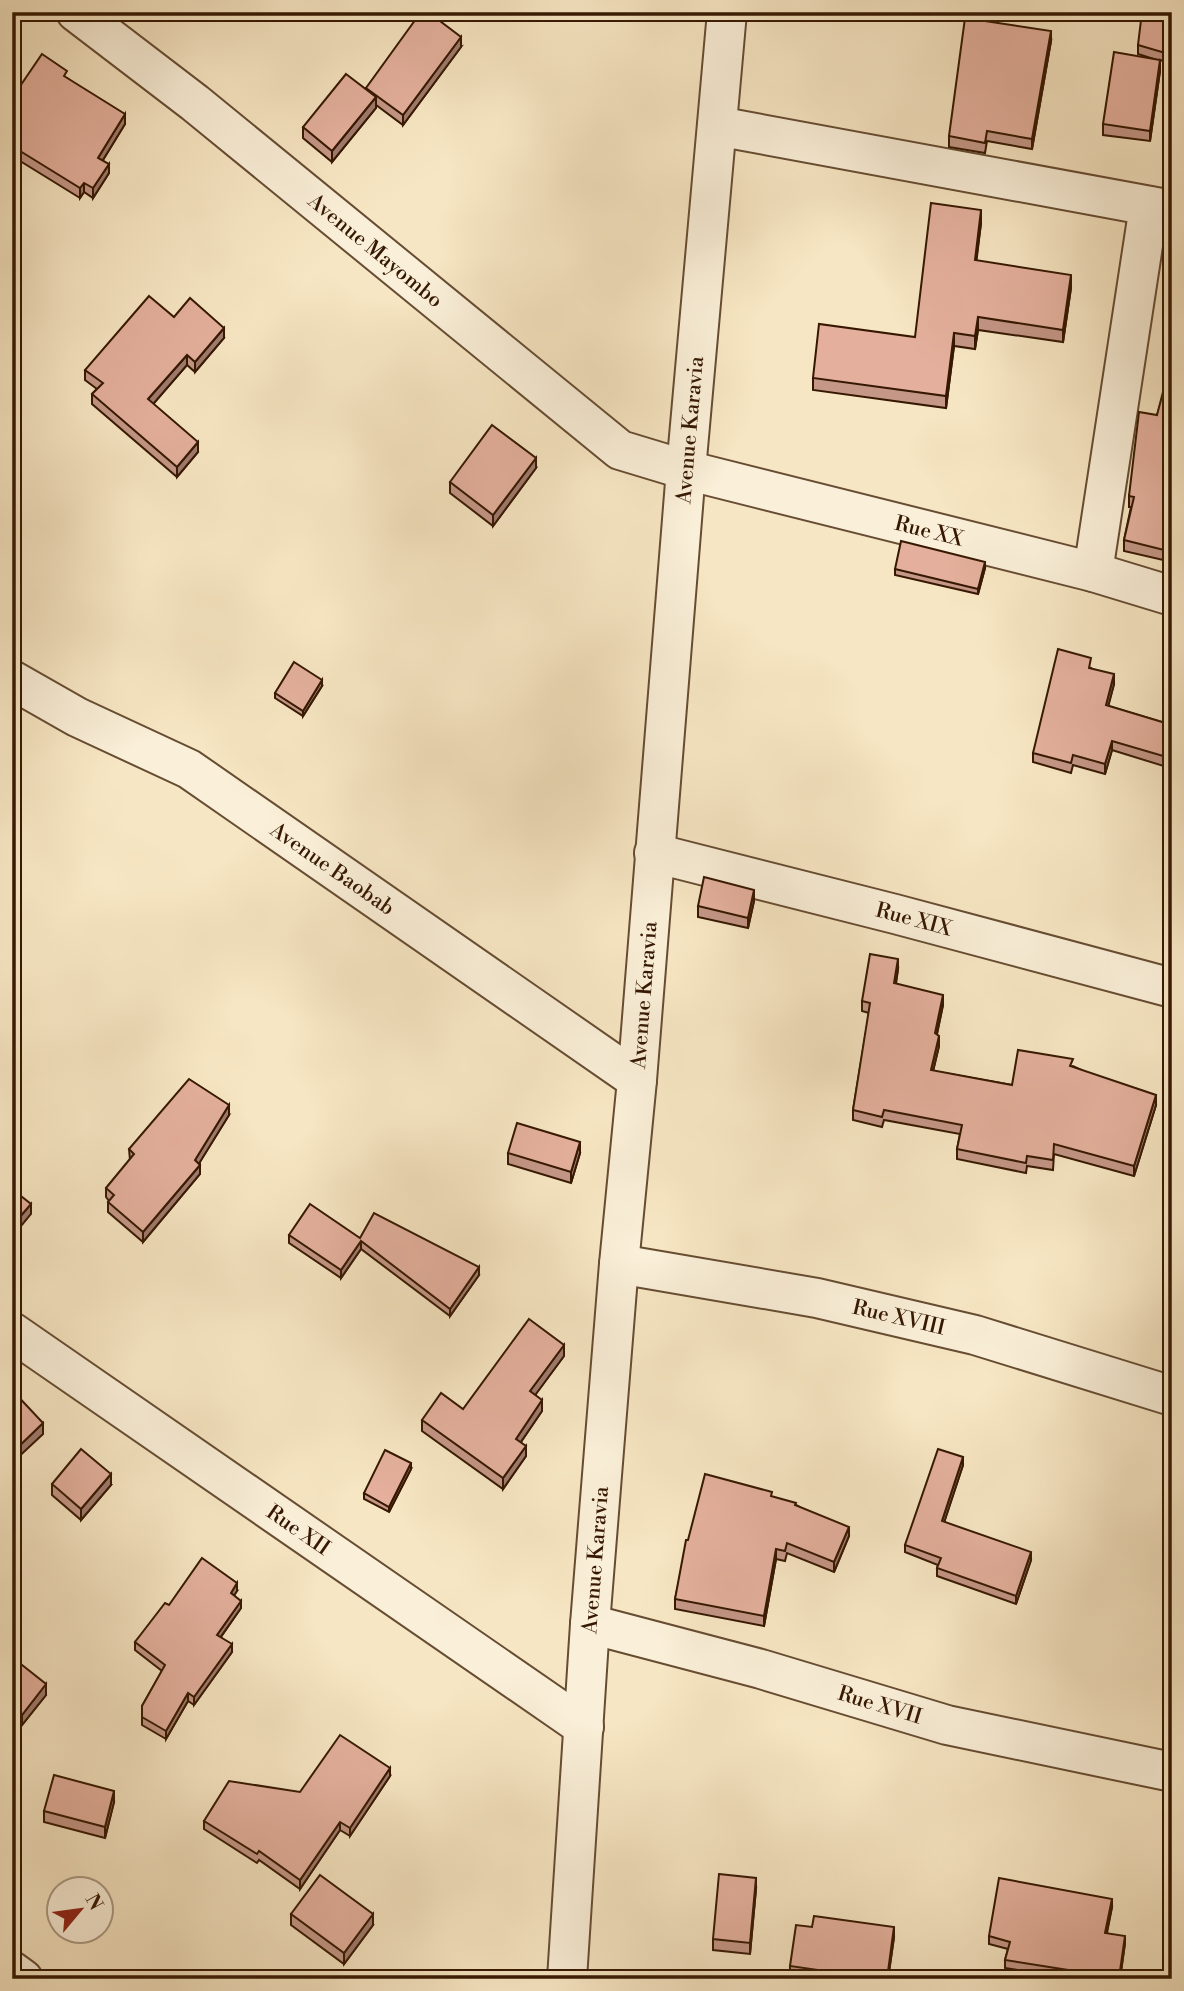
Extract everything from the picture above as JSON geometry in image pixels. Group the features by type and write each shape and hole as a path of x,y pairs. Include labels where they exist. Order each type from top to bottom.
{"street":[{"name":"Avenue Mayombo","path":"76,12 195,103 620,450 686,470"},
{"name":"Avenue Karavia","path":"568,1979 590,1623 619,1264 637,1080 686,470 727,12"},
{"path":"717,126 1160,208 1093,572"},
{"name":"Rue XX","path":"686,470 1093,572 1172,596"},
{"name":"Avenue Baobab","path":"12,680 77,717 189,769 637,1080"},
{"name":"Rue XIX","path":"654,853 1172,988"},
{"name":"Rue XVIII","path":"619,1264 817,1298 962,1332 1172,1396"},
{"name":"Rue XII","path":"12,1332 584,1727"},
{"name":"Rue XVII","path":"590,1623 761,1669 947,1725 1172,1772"},
{"path":"12,1971 23,1979"}],"building":[{"path":"421,12 428,12 461,37 403,115 366,88"},
{"path":"1142,12 1172,12 1172,55 1138,45"},
{"path":"965,18 1051,31 1032,139 987,131 985,143 949,136"},
{"path":"1114,52 1160,60 1150,131 1103,124"},
{"path":"42,54 67,71 64,76 125,114 98,158 109,164 93,188 84,183 80,188 12,146 12,98"},
{"path":"346,74 376,97 332,151 303,127"},
{"path":"931,203 981,210 975,260 1071,275 1063,330 978,317 975,336 954,333 946,396 813,378 819,324 915,337"},
{"path":"149,296 174,317 190,298 224,328 195,362 187,355 148,399 198,442 177,467 92,394 103,383 85,370"},
{"path":"1170,365 1172,552 1124,540 1134,497 1129,496 1139,412 1157,415"},
{"path":"492,425 536,458 493,515 450,482"},
{"path":"901,541 985,562 978,589 895,569"},
{"path":"1058,649 1091,658 1089,668 1114,674 1106,705 1172,725 1170,758 1112,741 1105,764 1073,755 1071,763 1033,753"},
{"path":"294,662 322,680 303,711 275,693"},
{"path":"704,877 754,890 748,918 698,906"},
{"path":"870,954 898,959 894,983 943,995 935,1033 939,1036 931,1070 1012,1085 1018,1050 1073,1059 1070,1066 1156,1095 1134,1166 1054,1144 1053,1160 1027,1156 1026,1163 957,1149 962,1125 884,1110 882,1117 853,1110 870,1003 862,1001"},
{"path":"189,1079 229,1105 195,1160 200,1165 143,1232 108,1202 114,1195 106,1188 134,1154 129,1149"},
{"path":"517,1123 580,1142 571,1172 508,1153"},
{"path":"12,1189 31,1204 12,1226"},
{"path":"310,1204 360,1238 374,1213 479,1267 450,1309 361,1241 341,1270 289,1235"},
{"path":"529,1319 564,1345 530,1391 542,1400 516,1439 526,1446 503,1478 422,1420 441,1393 463,1409"},
{"path":"12,1390 43,1423 12,1453"},
{"path":"81,1449 111,1474 81,1509 52,1484"},
{"path":"938,1449 963,1457 942,1521 1031,1552 1016,1596 937,1568 941,1558 905,1545"},
{"path":"385,1450 411,1463 389,1507 364,1493"},
{"path":"705,1474 772,1492 771,1496 796,1503 795,1505 849,1527 834,1562 787,1543 785,1551 776,1549 764,1616 675,1599 686,1540"},
{"path":"202,1558 237,1583 231,1593 241,1601 217,1635 232,1644 194,1697 188,1693 166,1731 142,1717 142,1706 165,1665 135,1642 165,1603 169,1605"},
{"path":"12,1639 18,1644 12,1652"},
{"path":"12,1657 46,1684 22,1715 12,1707"},
{"path":"340,1735 390,1768 350,1828 340,1822 300,1880 259,1851 257,1854 204,1821 229,1781 300,1792"},
{"path":"54,1775 114,1791 105,1827 44,1811"},
{"path":"719,1874 756,1878 750,1943 713,1939"},
{"path":"320,1875 373,1914 344,1953 291,1914"},
{"path":"999,1878 1112,1899 1105,1933 1125,1936 1119,1978 1005,1960 1010,1942 989,1936"},
{"path":"814,1916 894,1927 887,1979 790,1966 796,1925 812,1927"}]}
